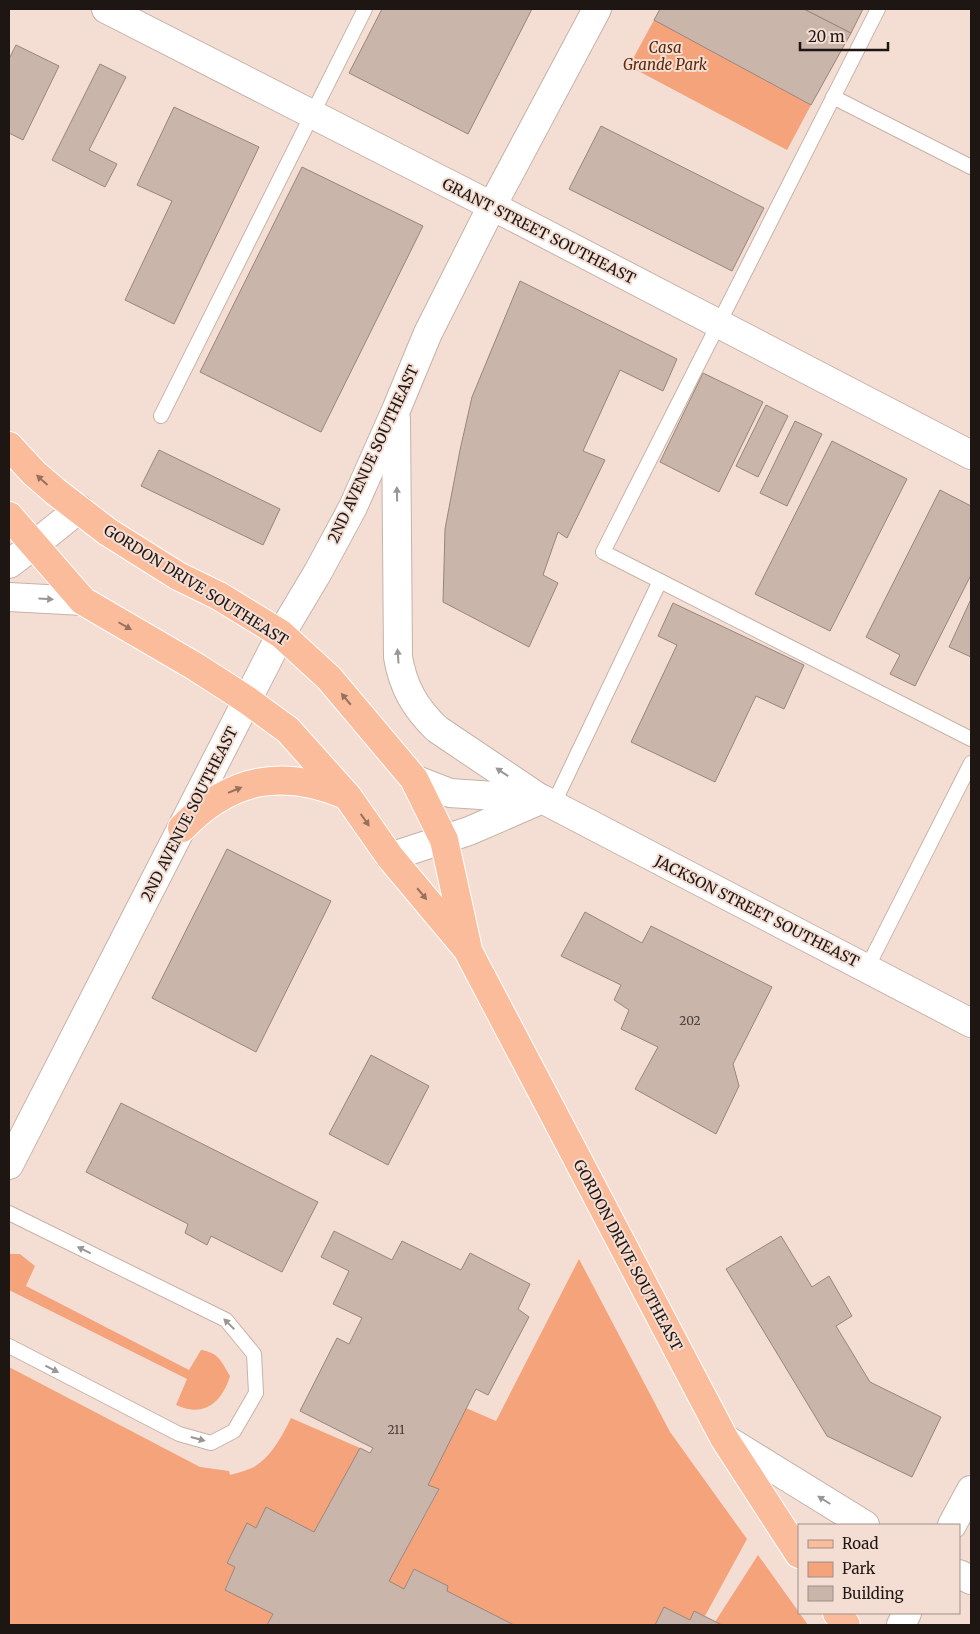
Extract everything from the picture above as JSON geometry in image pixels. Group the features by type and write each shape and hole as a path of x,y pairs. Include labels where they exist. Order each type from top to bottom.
{"main road":[{"name":"GORDON DRIVE SOUTHEAST","path":"9,446 34,473 79,509 139,552 178,576 219,596 281,634 329,678 414,779 444,840 468,949"},
{"name":"GORDON DRIVE SOUTHEAST","path":"9,516 83,601 196,667 247,700 288,730 348,796 390,857 468,949 724,1438 798,1552"},
{"path":"182,828 198,812 216,799 236,789 258,782 281,780 304,782 327,787 348,796"},
{"path":"838,1614 846,1625"}],"street":[{"name":"GRANT STREET SOUTHEAST","path":"106,9 492,206 971,455"},
{"name":"2ND AVENUE SOUTHEAST","path":"9,1164 281,634 318,572 353,507 428,333 492,206 597,9"},
{"path":"396,410 398,657 400,673 413,702 424,717 437,729 547,802"},
{"path":"9,564 79,509"},
{"path":"9,597 83,601"},
{"name":"JACKSON STREET SOUTHEAST","path":"414,779 450,793 547,802 971,1023"},
{"path":"390,857 444,840 547,802"},
{"path":"724,1438 863,1524"},
{"path":"953,1524 971,1490"}],"lane":[{"path":"161,416 365,9"},
{"path":"878,9 603,552 971,739"},
{"path":"833,97 971,167"},
{"path":"547,802 660,581"},
{"path":"867,968 971,763"},
{"path":"9,1213 226,1320 254,1354 256,1393 234,1431 212,1443 179,1434 9,1346"}],"green space":[{"name":"Casa Grande Park","path":"654,20 811,105 787,150 629,66"},
{"path":"9,1254 20,1254 35,1266 26,1286 189,1370 201,1350 212,1353 222,1362 230,1376 222,1394 210,1406 203,1409 186,1409 176,1405 187,1379 9,1290"},
{"path":"579,1259 670,1432 747,1539 705,1616 694,1611 690,1620 664,1607 655,1625 514,1625 447,1591 447,1586 414,1569 404,1589 389,1581 439,1490 428,1485 466,1408 496,1421"},
{"path":"9,1367 200,1467 229,1471 230,1475 259,1464 280,1439 291,1418 360,1448 314,1532 266,1507 256,1528 247,1524 227,1562 235,1567 225,1589 273,1614 267,1625 9,1625"},
{"path":"758,1555 798,1611 798,1614 800,1614 808,1625 722,1625 715,1622"}],"building":[{"path":"382,9 532,9 468,134 349,73"},
{"path":"660,9 804,9 851,33 811,105 654,20"},
{"path":"804,9 863,9 851,33"},
{"path":"16,45 59,66 23,140 9,133 9,59"},
{"path":"100,64 126,77 89,150 117,164 105,187 52,160"},
{"path":"174,107 259,147 174,324 125,300 172,201 137,185"},
{"path":"601,126 764,208 732,271 569,189"},
{"path":"302,167 423,226 321,432 200,372"},
{"path":"520,281 677,359 663,391 620,370 583,451 605,460 567,538 558,532 543,575 558,583 529,647 443,602 445,529 472,397"},
{"path":"703,373 763,402 719,492 660,462"},
{"path":"766,405 788,416 758,477 736,466"},
{"path":"795,421 822,434 787,506 760,493"},
{"path":"832,441 907,479 830,631 755,594"},
{"path":"159,450 280,509 263,545 141,486"},
{"path":"940,490 971,506 971,575 915,686 890,674 900,655 866,637"},
{"path":"971,599 971,657 949,647"},
{"path":"673,603 804,665 784,709 756,696 715,782 631,742 677,645 658,636"},
{"path":"227,849 331,901 256,1052 152,998"},
{"path":"585,912 642,943 651,926 772,987 733,1064 739,1086 716,1134 635,1089 658,1047 621,1029 629,1010 614,1000 621,985 561,956"},
{"path":"371,1055 429,1086 388,1165 329,1134"},
{"path":"121,1103 318,1202 282,1272 211,1236 207,1245 185,1233 188,1224 86,1172"},
{"path":"334,1231 392,1260 402,1241 461,1270 470,1253 530,1284 518,1309 529,1317 488,1395 476,1389 428,1485 439,1489 389,1581 404,1589 414,1569 448,1586 447,1591 514,1625 267,1625 273,1614 225,1590 235,1567 227,1563 247,1523 256,1528 266,1507 314,1532 360,1448 370,1453 373,1448 300,1411 337,1338 349,1344 362,1318 333,1304 349,1271 321,1257"},
{"path":"781,1236 812,1287 829,1276 852,1316 836,1326 870,1382 941,1417 912,1477 827,1436 726,1269"},
{"path":"664,1607 690,1620 694,1611 722,1625 655,1625"}]}
